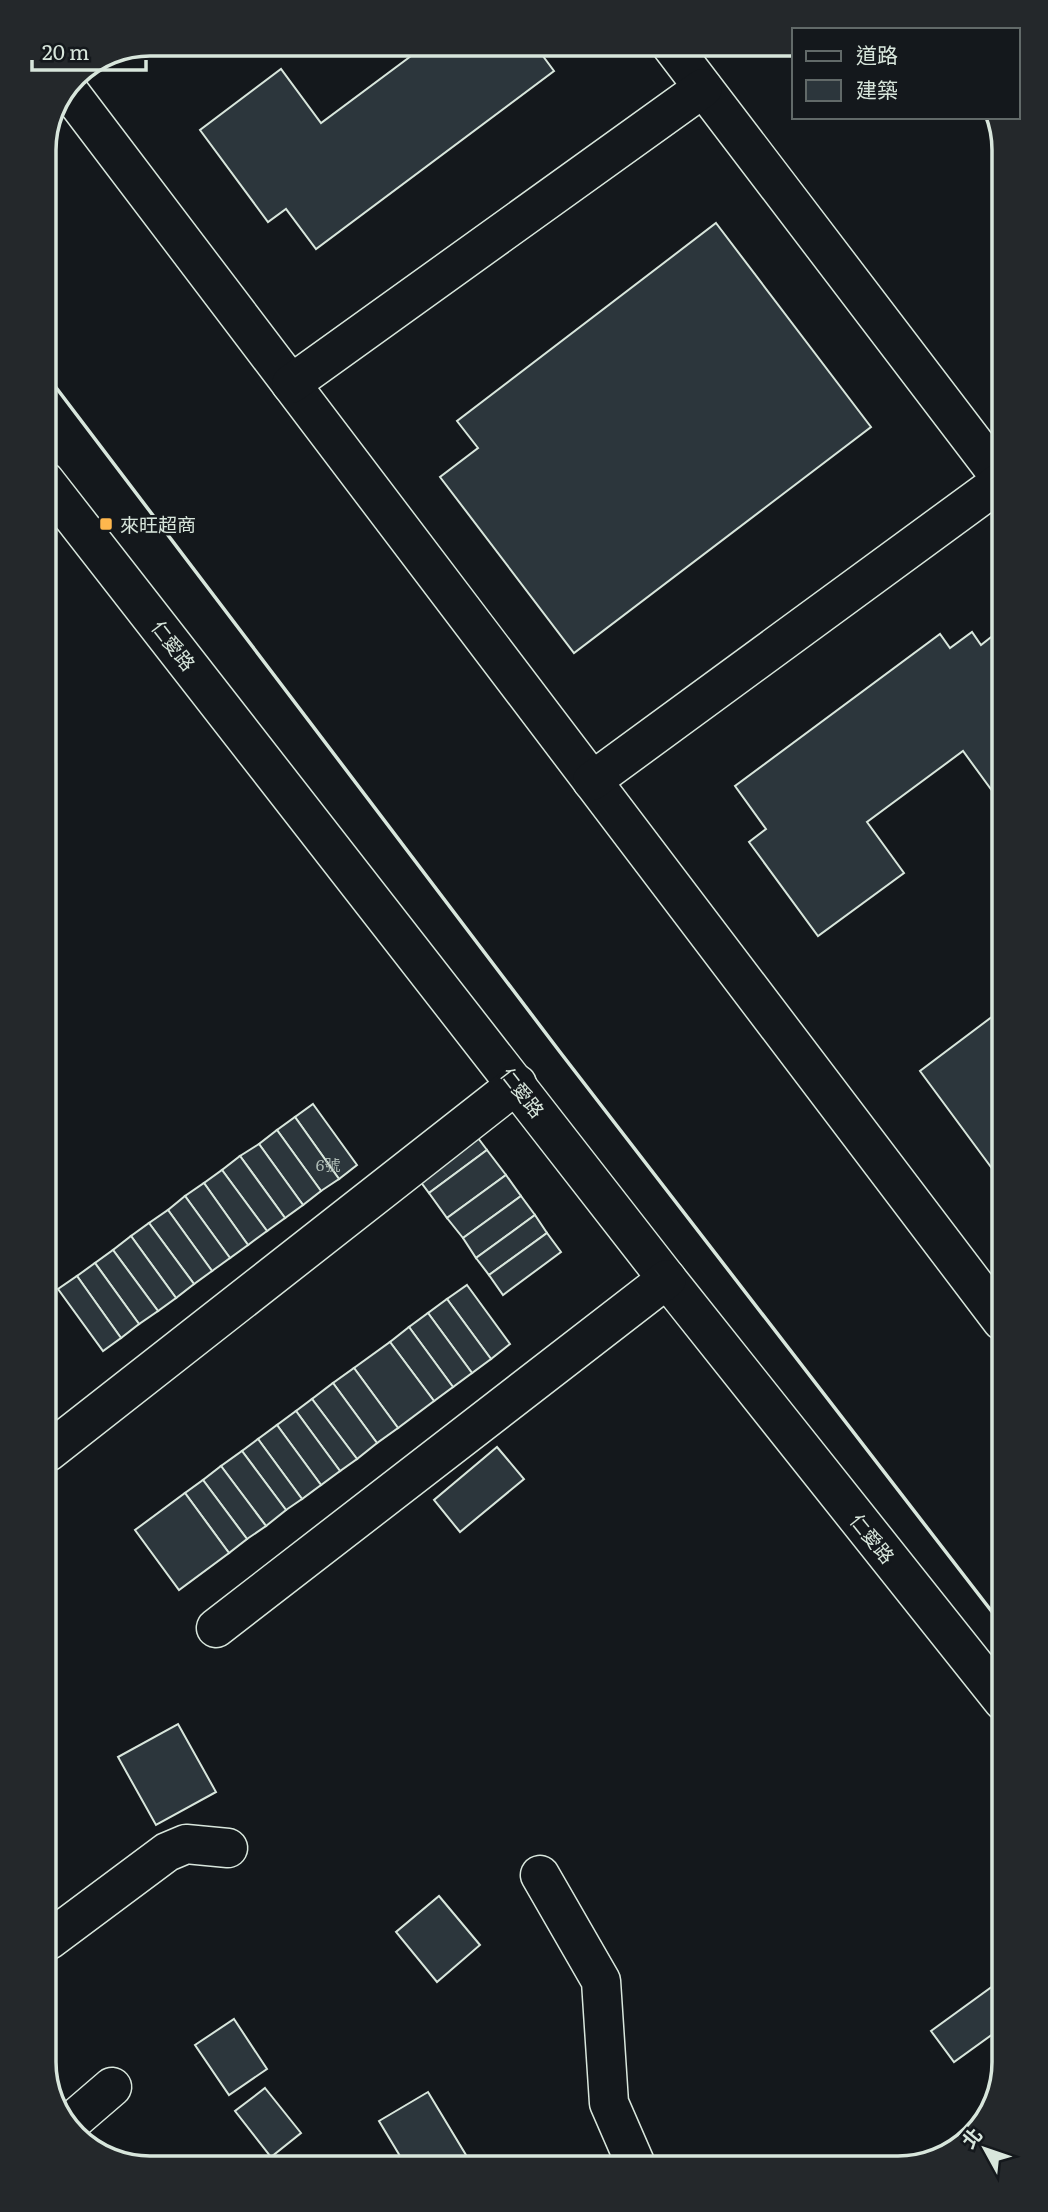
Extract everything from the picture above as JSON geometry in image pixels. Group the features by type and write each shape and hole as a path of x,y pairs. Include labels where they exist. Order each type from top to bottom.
{"street":[{"path":"679,56 992,469"},
{"path":"291,384 704,88"},
{"path":"73,96 992,1308"},
{"path":"592,781 992,486"},
{"name":"仁愛路","path":"56,495 667,1279 992,1687"},
{"path":"56,1446 517,1084"},
{"path":"216,1628 667,1279"},
{"path":"56,1935 167,1852 186,1844 228,1848"},
{"path":"540,1875 601,1980 608,2103 632,2156"},
{"path":"75,2119 112,2087"}],"building":[{"path":"411,56 543,56 554,71 316,249 286,209 268,222 200,130 281,69 321,123"},
{"path":"716,223 871,427 574,653 440,477 478,448 457,421"},
{"path":"972,632 981,645 992,636 992,791 963,751 867,822 904,873 818,936 749,842 766,829 735,786 940,634 950,648"},
{"path":"992,1017 992,1168 920,1071"},
{"path":"313,1104 357,1165 339,1179 295,1117"},
{"path":"295,1117 339,1179 321,1191 277,1130"},
{"path":"277,1130 321,1191 303,1205 259,1144"},
{"path":"472,1130 487,1150 429,1193 414,1173"},
{"path":"259,1144 303,1205 285,1218 240,1156"},
{"path":"487,1150 506,1175 447,1218 429,1193"},
{"path":"240,1156 285,1218 267,1231 222,1170"},
{"path":"222,1170 267,1231 248,1245 204,1183"},
{"path":"506,1175 521,1196 463,1238 447,1218"},
{"path":"204,1183 248,1245 230,1258 185,1196"},
{"path":"185,1196 230,1258 212,1271 168,1210"},
{"path":"521,1196 535,1215 476,1258 463,1238"},
{"path":"168,1210 212,1271 194,1284 149,1223"},
{"path":"535,1215 547,1233 489,1275 476,1258"},
{"path":"149,1223 194,1284 176,1298 131,1236"},
{"path":"547,1233 561,1252 503,1295 489,1275"},
{"path":"131,1236 176,1298 158,1311 113,1250"},
{"path":"113,1250 158,1311 139,1324 95,1263"},
{"path":"95,1263 139,1324 121,1338 77,1276"},
{"path":"77,1276 121,1338 103,1351 58,1289"},
{"path":"467,1285 510,1344 491,1359 447,1299"},
{"path":"447,1299 491,1359 472,1373 428,1313"},
{"path":"428,1313 472,1373 453,1387 409,1327"},
{"path":"409,1327 453,1387 434,1401 390,1342"},
{"path":"390,1342 434,1401 398,1428 354,1368"},
{"path":"354,1368 398,1428 377,1443 333,1383"},
{"path":"333,1383 377,1443 357,1459 312,1399"},
{"path":"312,1399 357,1459 340,1471 296,1411"},
{"path":"296,1411 340,1471 321,1485 277,1425"},
{"path":"277,1425 321,1485 302,1499 258,1439"},
{"path":"258,1439 302,1499 286,1510 242,1451"},
{"path":"497,1447 524,1479 460,1532 434,1500"},
{"path":"242,1451 286,1510 266,1526 221,1466"},
{"path":"221,1466 266,1526 247,1539 203,1480"},
{"path":"203,1480 247,1539 229,1553 185,1493"},
{"path":"185,1493 229,1553 179,1590 135,1530"},
{"path":"178,1724 216,1792 156,1825 118,1757"},
{"path":"439,1896 480,1945 437,1982 396,1932"},
{"path":"992,1987 992,2035 954,2062 931,2031"},
{"path":"234,2019 267,2069 229,2095 195,2045"},
{"path":"265,2088 301,2133 270,2156 235,2111"},
{"path":"428,2092 467,2156 400,2156 379,2121"}],"wall":[{"path":"56,388 560,1052 992,1612"}],"place":[{"name":"來旺超商","path":"106,524"}]}
